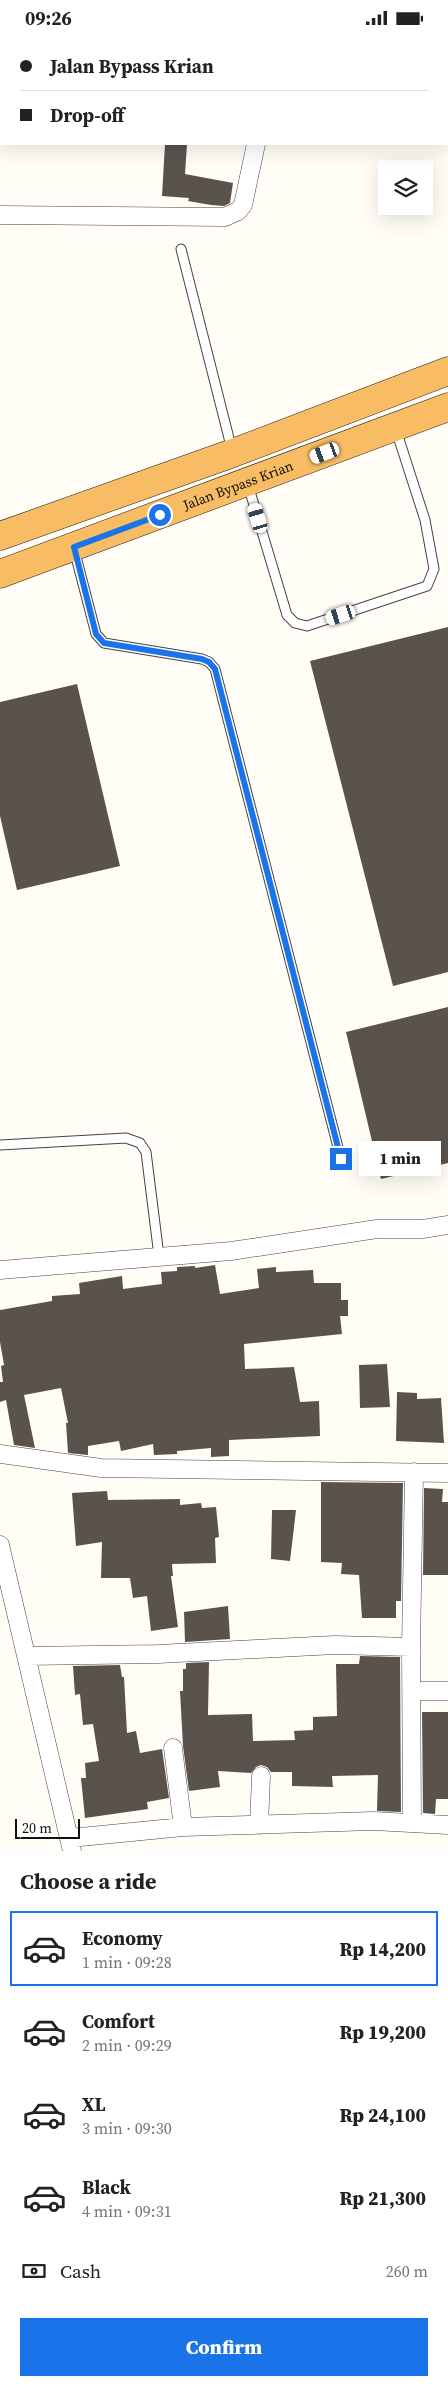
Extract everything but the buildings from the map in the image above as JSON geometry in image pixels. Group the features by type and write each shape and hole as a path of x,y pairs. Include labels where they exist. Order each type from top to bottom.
{"highway":[{"path":"0,536 233,453 448,371"},
{"name":"Jalan Bypass Krian","path":"0,574 448,407"}],"street":[{"path":"0,215 225,217 238,211 243,205 256,145"},
{"path":"0,1270 232,1251 377,1229 423,1229 448,1225"},
{"path":"0,1454 100,1468 448,1473"},
{"path":"412,1822 411,1647 414,1472"},
{"path":"0,1545 71,1845 183,1827 412,1822 448,1825"},
{"path":"27,1656 158,1655 335,1645 411,1647"},
{"path":"412,1691 448,1691"},
{"path":"173,1749 183,1827"},
{"path":"259,1825 261,1776"}],"lane":[{"path":"181,249 233,453"},
{"path":"248,483 287,615 295,623 307,626 427,586 434,569 425,520 395,427"},
{"path":"74,547 96,634 104,643 202,659 209,662 215,669 341,1159"},
{"path":"0,1145 126,1139 140,1143 146,1152 159,1256"}],"route":[{"path":"160,515 74,547 96,634 104,643 202,659 212,664 215,669 341,1159"}]}
